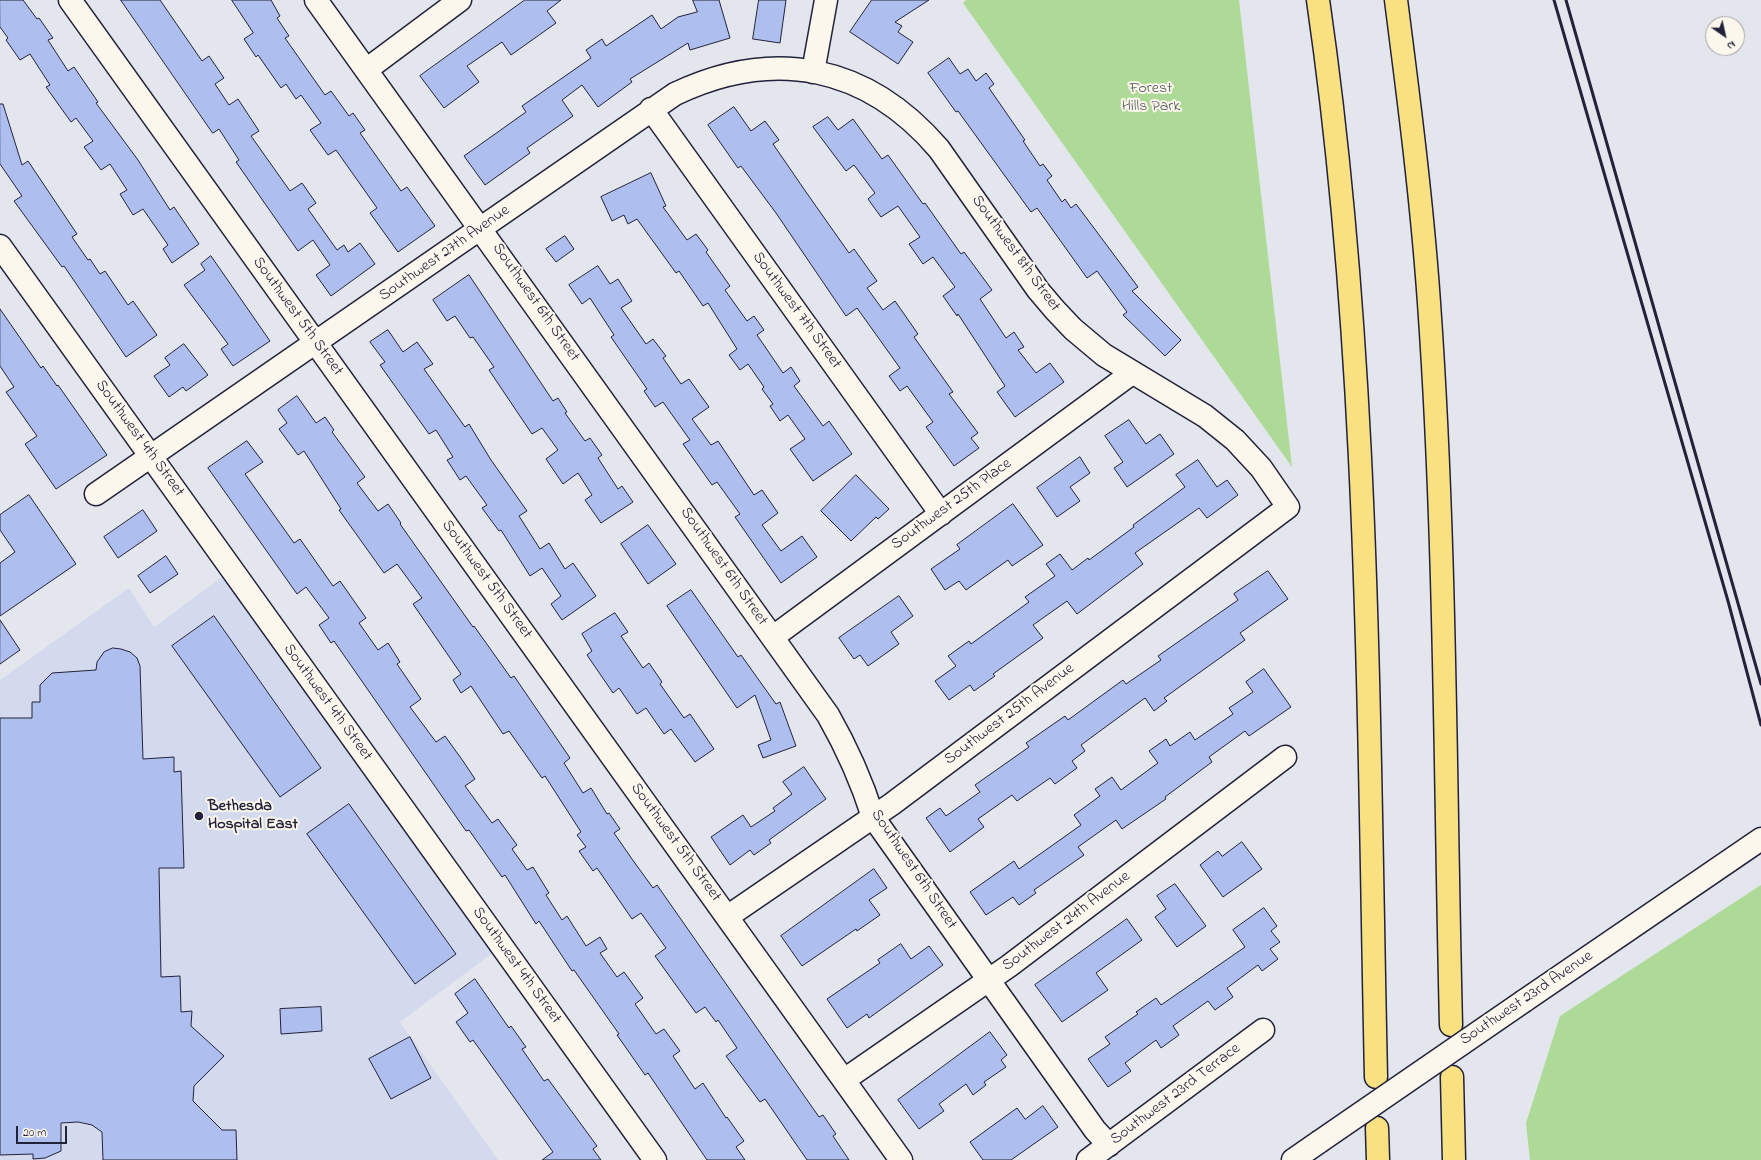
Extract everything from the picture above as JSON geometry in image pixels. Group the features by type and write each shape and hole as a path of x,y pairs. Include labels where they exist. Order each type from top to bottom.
{"highway":[{"path":"1318,0 1342,198 1357,382 1365,566 1376,1078"},
{"path":"1396,0 1418,178 1429,301 1436,416 1451,1025"},
{"path":"1454,1160 1452,1079 1466,1160"},
{"path":"1377,1128 1378,1160"}],"street":[{"name":"Southwest 5th Street","path":"70,0 901,1160"},
{"name":"Southwest 6th Street","path":"316,0 482,229 828,715 849,752 860,777 873,817 1095,1130 1109,1145"},
{"path":"366,70 460,0"},
{"path":"814,72 826,0"},
{"name":"Southwest 27th Avenue","path":"96,494 482,229 651,109 675,94 701,82 728,73 771,68 814,72"},
{"name":"Southwest 8th Street","path":"814,72 855,84 880,97 904,113 925,132 939,149 1038,290 1055,310 1099,351 1132,373 1190,406 1235,440 1261,468 1288,507"},
{"name":"Southwest 7th Street","path":"651,109 941,514"},
{"name":"Southwest 4th Street","path":"0,246 655,1160"},
{"name":"Southwest 25th Place","path":"773,637 1132,373"},
{"name":"Southwest 25th Avenue","path":"727,917 873,817 1288,507"},
{"name":"Southwest 24th Avenue","path":"844,1080 989,980 1285,758"},
{"name":"Southwest 23rd Avenue","path":"1293,1160 1753,844"},
{"name":"Southwest 23rd Terrace","path":"1088,1160 1263,1030"}],"shaded area":[{"name":"Bethesda Hospital East","path":"226,574 494,952 400,1022 498,1160 0,1160 0,680 129,588 154,627"}],"green space":[{"name":"Forest Hills Park","path":"966,0 1239,0 1292,467 963,3"},
{"path":"1761,885 1761,1160 1530,1160 1526,1123 1560,1016"}],"building":[{"path":"0,0 23,0 37,19 39,18 53,38 48,40 68,71 74,67 98,102 96,103 138,160 170,210 174,207 199,244 172,263 163,249 168,245 143,209 133,215 120,194 127,190 110,164 101,170 84,147 93,141 76,118 71,122 46,87 50,85 30,54 20,60 6,40 8,38 0,27"},
{"path":"121,0 160,0 202,61 209,56 224,78 215,84 229,105 238,99 259,131 251,136 290,191 302,183 316,203 308,209 337,250 344,245 348,252 360,243 375,264 331,296 316,275 330,265 313,240 298,251 236,162 239,160 219,129 213,133"},
{"path":"232,0 271,0 280,16 277,18 289,36 285,38 325,95 331,91 349,116 353,113 365,130 360,133 401,191 407,187 435,226 398,252 370,213 377,208 336,150 328,155 310,130 321,123 301,95 296,99 286,84 281,88 258,55 256,57 244,39 253,33"},
{"path":"525,0 561,0 547,11 556,23 511,55 502,42 467,66 479,82 444,108 420,76"},
{"path":"693,0 719,0 730,38 690,50 688,43 630,79 632,82 598,107 582,85 562,100 573,116 527,148 530,153 485,185 464,156 526,112 522,106 591,58 586,50 602,39 606,46 652,15 661,29 678,17 697,12"},
{"path":"759,0 786,0 780,43 753,39"},
{"path":"872,0 929,0 895,22 902,26 898,32 913,42 898,64 850,32"},
{"path":"949,58 960,74 968,69 976,81 986,73 994,84 989,88 1025,140 1023,141 1040,166 1043,164 1052,176 1047,180 1062,202 1065,199 1071,208 1076,204 1138,287 1132,291 1181,340 1165,356 1123,315 1127,312 1097,271 1087,278 1037,208 1031,212 958,111 956,112 928,73"},
{"path":"0,104 3,104 22,165 28,161 77,234 72,237 88,260 90,259 100,274 105,271 128,305 133,301 157,335 126,357 64,266 62,267 14,201 22,196 0,164"},
{"path":"734,107 751,131 765,121 779,140 773,144 806,192 849,253 854,249 877,281 867,288 883,310 895,301 918,334 914,337 953,392 949,394 978,433 971,438 979,448 954,466 926,427 933,422 907,386 900,391 889,376 900,368 857,308 846,316 776,213 741,166 738,168 708,125"},
{"path":"828,117 838,130 853,119 882,159 888,155 923,204 925,203 961,254 964,252 992,290 980,299 1006,338 1014,332 1024,347 1018,350 1036,373 1050,363 1064,382 1015,417 997,392 1005,386 958,314 957,316 943,296 955,287 933,257 923,264 909,244 920,237 898,206 881,217 868,199 875,193 854,165 846,171 813,127"},
{"path":"651,173 666,206 663,207 687,240 696,234 708,250 706,252 730,286 725,290 747,321 754,316 764,330 757,335 783,373 791,367 800,381 794,386 823,426 829,421 852,454 813,481 790,449 805,439 788,415 780,421 770,406 773,404 762,389 764,387 748,364 740,370 729,355 737,349 708,303 703,306 679,271 676,273 637,219 628,224 624,215 612,221 601,197"},
{"path":"565,236 574,249 556,262 546,249"},
{"path":"211,256 270,341 233,366 221,349 228,344 184,285 205,270 201,264"},
{"path":"598,266 610,284 618,279 632,301 621,308 646,344 653,339 666,356 663,358 681,384 689,379 709,407 692,419 711,445 718,441 754,495 762,490 778,513 762,525 781,551 802,536 817,557 781,583 735,517 740,514 717,482 712,485 683,444 690,440 663,402 655,407 644,391 647,389 611,337 614,335 590,298 582,304 569,285"},
{"path":"469,275 553,401 558,398 567,412 565,413 585,441 590,438 602,455 598,458 618,489 622,486 633,502 601,523 585,500 592,495 578,473 563,484 546,459 558,450 542,428 532,434 489,370 494,367 473,337 470,338 455,316 447,321 433,300"},
{"path":"0,309 41,368 43,366 57,386 58,385 107,455 56,489 25,444 37,436 6,392 14,387 0,366"},
{"path":"388,330 403,352 417,342 433,364 424,369 465,427 469,424 491,460 527,511 519,516 540,549 549,543 565,569 573,563 596,596 562,620 551,604 561,596 542,568 530,576 501,530 499,531 482,508 487,505 466,476 460,480 447,460 453,457 436,430 429,434 380,365 385,362 370,342"},
{"path":"184,344 208,375 186,391 183,387 169,397 154,376 170,365 165,358"},
{"path":"297,396 316,423 325,417 334,430 332,432 365,477 357,483 378,511 388,504 401,523 400,524 473,627 474,626 511,678 514,676 570,758 564,763 583,793 591,788 607,814 609,813 620,829 614,833 632,859 653,888 657,885 819,1117 823,1115 836,1134 833,1136 849,1160 807,1160 765,1099 760,1102 726,1056 737,1048 718,1020 716,1022 705,1007 696,1013 655,956 666,948 641,913 632,919 597,868 593,871 579,851 586,847 577,835 581,832 545,776 542,778 509,731 503,734 471,686 461,693 453,680 461,674 413,604 422,598 397,564 384,573 339,510 341,509 304,451 298,455 279,429 287,423 278,410"},
{"path":"1129,420 1146,444 1160,434 1174,454 1127,487 1114,468 1123,462 1105,436"},
{"path":"247,441 263,462 245,474 294,543 300,539 333,586 340,581 366,618 359,623 378,650 388,643 400,662 397,664 421,699 410,707 436,742 445,736 463,761 475,779 465,786 492,823 498,819 517,845 512,849 527,870 533,867 549,893 546,895 562,920 567,916 586,946 600,937 607,949 600,953 617,977 624,972 643,998 635,1004 656,1034 664,1029 680,1051 673,1056 695,1089 703,1083 726,1118 727,1117 744,1141 736,1147 745,1160 707,1160 648,1073 645,1075 617,1035 619,1034 574,970 572,971 539,921 536,924 505,875 502,877 469,830 466,831 334,641 331,643 319,625 329,618 306,587 297,594 208,468"},
{"path":"1080,457 1090,473 1070,487 1080,501 1057,517 1037,488"},
{"path":"1198,460 1217,487 1227,480 1238,495 1207,518 1199,508 1135,553 1143,564 1077,614 1067,601 1033,625 1043,638 993,674 995,676 974,691 970,685 949,700 935,681 956,666 948,656 969,641 971,644 1029,602 1025,597 1055,576 1046,564 1060,554 1072,570 1088,558 1089,560 1134,527 1133,525 1185,487 1176,475"},
{"path":"856,475 889,509 878,519 876,517 851,541 821,511"},
{"path":"29,495 76,564 0,616 0,563 15,552 0,530 0,515"},
{"path":"1013,504 1043,545 1012,566 1008,560 966,590 959,581 945,590 931,569 960,549 957,545"},
{"path":"143,510 157,531 118,558 104,537"},
{"path":"648,525 676,564 648,584 621,544"},
{"path":"166,556 178,574 150,593 138,576"},
{"path":"1268,571 1288,599 1240,633 1245,640 1164,698 1167,701 1154,711 1145,698 1081,745 1085,751 1072,761 1077,768 1055,784 1050,778 1017,801 1012,795 978,819 984,827 950,852 926,818 940,808 946,816 980,792 975,785 1029,747 1026,743 1065,716 1068,720 1123,680 1126,684 1161,660 1158,656 1238,600 1234,594"},
{"path":"691,590 738,657 741,655 776,704 780,702 796,746 763,758 758,745 771,740 755,695 737,708 667,606"},
{"path":"899,596 913,616 891,632 899,644 868,666 860,655 854,659 839,638"},
{"path":"615,613 628,632 621,636 643,668 649,663 662,682 660,684 684,718 690,714 714,749 695,762 671,729 664,734 646,708 637,714 619,688 613,693 587,655 592,651 582,634"},
{"path":"214,616 321,768 280,797 172,646"},
{"path":"0,620 20,650 0,664"},
{"path":"113,648 130,652 137,658 140,666 143,759 174,757 174,772 181,771 184,868 159,868 161,977 180,976 181,1012 192,1011 191,1026 224,1056 194,1086 193,1101 222,1130 236,1130 237,1160 103,1160 102,1132 92,1125 78,1122 61,1123 61,1151 45,1158 33,1159 33,1154 0,1155 0,718 32,718 32,702 40,702 40,685 52,673 96,670 97,662 104,652"},
{"path":"1264,669 1291,707 1249,736 1245,731 1209,757 1212,762 1165,797 1166,799 1122,829 1116,820 1078,847 1084,855 1034,890 1036,893 1019,905 1013,897 986,915 970,892 1014,861 1019,869 1081,825 1074,815 1100,796 1095,789 1112,777 1121,790 1158,763 1149,751 1166,739 1170,746 1190,732 1195,740 1233,714 1229,708 1253,692 1246,682"},
{"path":"804,767 826,799 769,840 771,843 754,855 750,850 730,865 711,837 743,815 751,827 775,811 773,808 792,794 783,782"},
{"path":"349,804 456,954 415,984 307,834"},
{"path":"1242,842 1262,869 1223,897 1200,865 1218,851 1222,856"},
{"path":"874,869 887,888 869,900 880,915 857,931 856,929 802,966 781,936"},
{"path":"1175,884 1206,926 1177,947 1155,917 1166,909 1157,896"},
{"path":"1264,908 1277,926 1271,931 1280,942 1270,949 1278,959 1262,971 1258,965 1227,988 1233,997 1215,1010 1208,1001 1173,1026 1179,1035 1161,1048 1156,1040 1125,1063 1131,1071 1108,1087 1088,1059 1110,1044 1105,1037 1138,1014 1136,1012 1156,998 1161,1005 1245,947 1233,930"},
{"path":"1127,919 1142,940 1096,973 1108,990 1062,1022 1035,985"},
{"path":"901,944 911,959 929,946 943,965 869,1018 867,1014 847,1028 827,999 880,963 878,960"},
{"path":"475,979 509,1028 511,1026 526,1047 522,1049 544,1081 548,1079 597,1146 593,1149 601,1160 542,1160 553,1152 473,1040 470,1042 456,1022 468,1013 455,994"},
{"path":"321,1007 322,1031 281,1034 280,1009"},
{"path":"990,1032 1007,1055 1001,1060 1006,1067 984,1082 986,1085 973,1095 966,1084 939,1104 944,1111 919,1129 898,1100"},
{"path":"410,1037 431,1078 391,1099 369,1059"},
{"path":"1043,1106 1058,1127 1011,1160 983,1160 970,1142 1017,1108 1025,1119"}],"railway":[{"path":"1554,0 1728,601 1761,725"},
{"path":"1566,0 1761,684"}],"place":[{"name":"Bethesda Hospital East","path":"199,816"}]}
